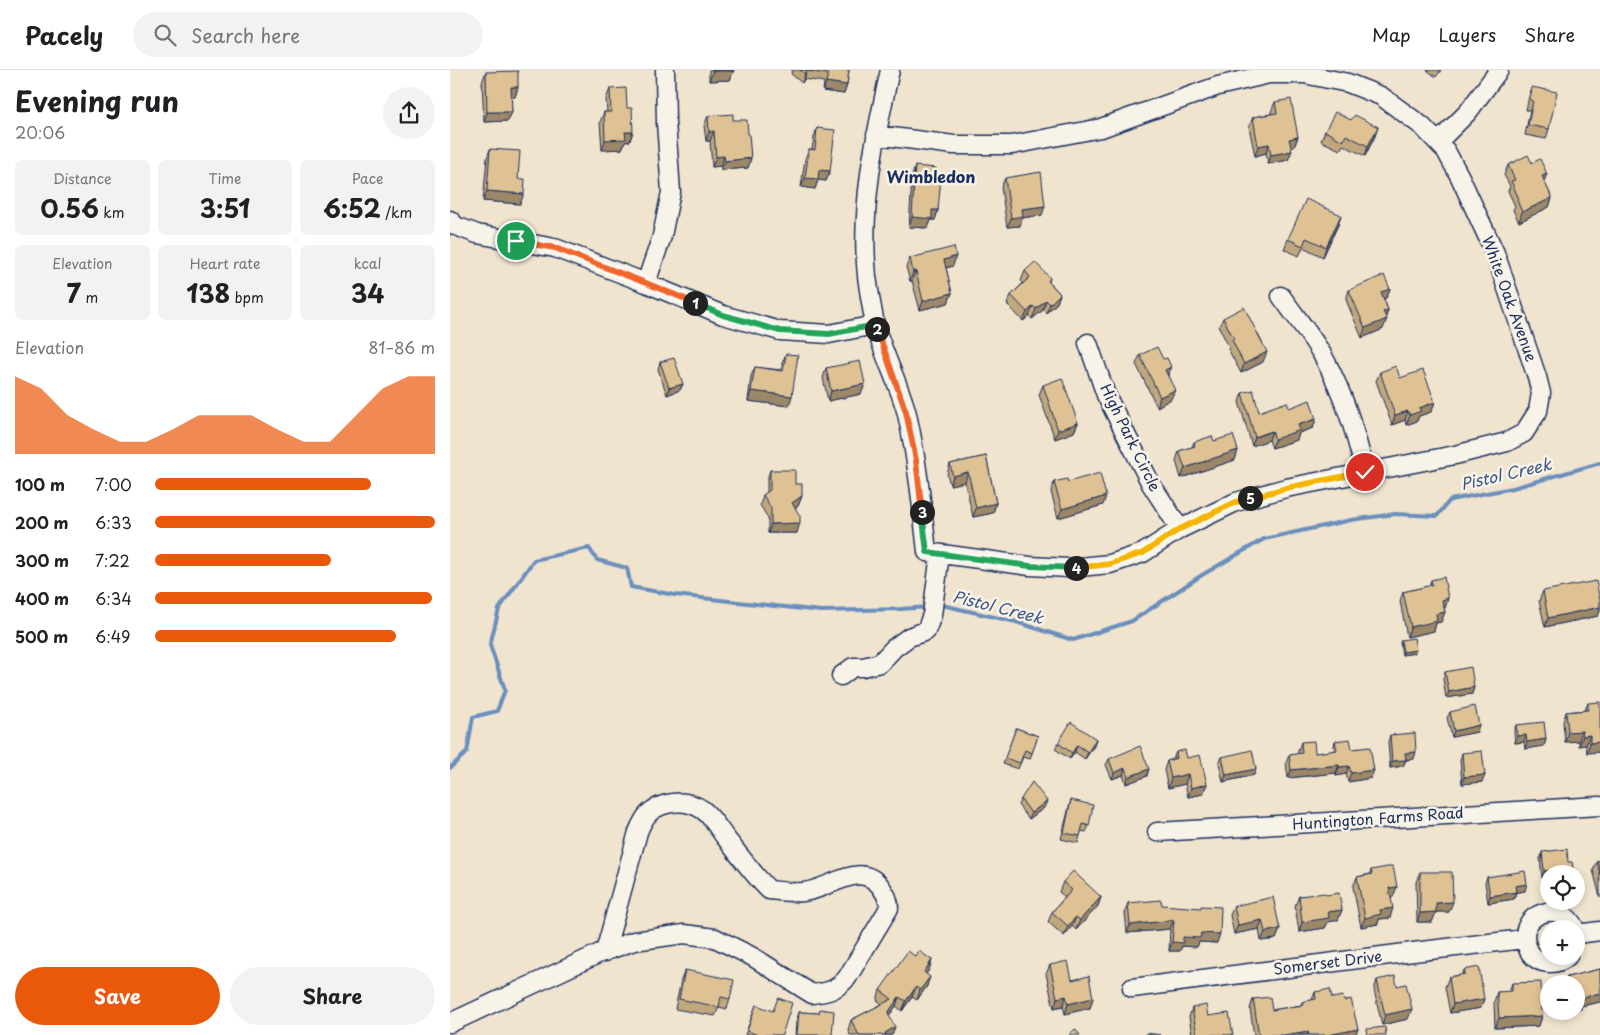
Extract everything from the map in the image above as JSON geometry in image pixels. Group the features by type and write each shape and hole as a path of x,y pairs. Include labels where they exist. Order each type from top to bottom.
{"street":[{"path":"646,283 662,236 670,192 665,70"},
{"path":"841,676 852,667 864,667 880,663 894,648 909,637 926,631 932,615 934,594 933,553 906,412 876,325 867,276 865,230 869,176 890,70"},
{"path":"1438,142 1468,112 1500,70"},
{"name":"White Oak Avenue","path":"876,135 954,145 1012,145 1101,128 1218,86 1269,74 1304,74 1348,83 1381,96 1422,126 1446,151 1494,252 1542,393 1538,410 1524,433 1507,442 1455,455 1286,488 1236,502 1180,529 1143,553 1110,564 1069,568 1030,566 933,553"},
{"path":"450,220 456,226 477,234 555,248 723,315 780,331 829,334 876,325"},
{"path":"1281,296 1322,355 1337,383 1353,425 1365,472"},
{"name":"High Park Circle","path":"1088,343 1106,395 1151,484 1180,529"},
{"path":"450,1024 605,952 634,941 684,934 715,938 753,957 812,994 831,991 847,978 889,908 889,900 873,878 860,875 804,892 768,890 704,811 684,802 677,802 663,805 652,811 644,819 638,832 605,952"},
{"name":"Huntington Farms Road","path":"1157,832 1600,806"},
{"path":"1540,961 1529,952 1524,939 1527,926 1535,916 1548,911 1561,913 1570,920"},
{"path":"1585,933 1600,931"},
{"name":"Somerset Drive","path":"1132,988 1524,939"}],"building":[{"path":"733,70 733,71 713,71"},
{"path":"800,70 849,70 847,85 826,82 828,74 807,71 805,74"},
{"path":"518,71 518,87 511,87 512,112 487,112 486,72"},
{"path":"1532,87 1557,92 1549,129 1528,125 1533,101 1530,100"},
{"path":"626,88 627,108 632,108 633,132 625,132 626,139 605,140 604,112 611,112 610,89"},
{"path":"1291,99 1298,137 1289,139 1292,151 1271,155 1269,144 1258,146 1253,117 1277,113 1275,102"},
{"path":"1335,112 1351,120 1355,115 1378,127 1368,146 1346,135 1343,141 1325,131"},
{"path":"733,114 733,120 747,120 751,158 725,161 724,156 716,157 714,131 709,132 708,116"},
{"path":"817,128 835,130 830,171 819,170 818,179 805,178 809,149 815,150"},
{"path":"490,149 520,151 518,179 525,179 524,194 487,191"},
{"path":"1528,155 1532,163 1540,159 1547,174 1542,176 1552,198 1522,212 1517,200 1519,199 1511,181 1515,180 1508,165"},
{"path":"915,166 936,168 936,178 941,178 938,210 932,210 932,219 912,217"},
{"path":"1041,172 1045,206 1022,209 1023,216 1011,218 1005,178"},
{"path":"1306,199 1341,215 1326,247 1306,238 1303,246 1288,239"},
{"path":"954,247 956,256 944,260 952,293 923,301 916,271 913,272 910,258"},
{"path":"1035,262 1050,278 1048,281 1060,294 1050,304 1046,300 1036,309 1033,306 1027,312 1011,295 1030,277 1025,271"},
{"path":"1384,275 1390,289 1381,292 1388,310 1383,312 1387,319 1365,328 1349,290"},
{"path":"1244,307 1267,352 1244,364 1223,318"},
{"path":"1157,347 1163,359 1167,358 1171,367 1165,370 1175,390 1160,397 1140,355"},
{"path":"786,354 798,355 792,396 751,391 755,367 783,371"},
{"path":"674,358 683,384 669,388 660,362"},
{"path":"860,361 865,384 831,391 826,368"},
{"path":"1396,366 1400,378 1423,370 1435,402 1419,408 1421,411 1410,415 1408,411 1395,415 1380,372"},
{"path":"1062,378 1078,423 1058,430 1043,385"},
{"path":"1253,390 1259,412 1287,402 1289,408 1310,400 1316,419 1298,425 1300,430 1275,439 1272,431 1255,437 1242,393"},
{"path":"1233,435 1238,450 1185,468 1179,451 1195,446 1194,442 1212,436 1214,441"},
{"path":"986,456 996,503 976,508 968,472 953,476 950,464"},
{"path":"770,470 795,470 795,484 802,484 802,496 792,503 800,516 800,523 771,524 771,508 763,495 770,490"},
{"path":"1100,473 1106,496 1062,509 1054,482 1067,479 1068,482"},
{"path":"1444,577 1448,598 1442,600 1445,612 1436,614 1437,621 1411,627 1403,592 1432,585 1431,580"},
{"path":"1596,581 1600,607 1548,618 1543,591"},
{"path":"1414,638 1416,650 1403,652 1401,640"},
{"path":"1471,667 1474,687 1449,692 1445,672"},
{"path":"1600,702 1600,742 1590,743 1590,735 1583,736 1582,731 1568,732 1566,712 1588,710 1588,703"},
{"path":"1475,706 1479,725 1454,731 1450,712"},
{"path":"1071,722 1096,739 1088,752 1077,745 1072,753 1058,743"},
{"path":"1544,722 1546,739 1527,742 1526,735 1517,736 1516,725"},
{"path":"1016,728 1038,736 1032,753 1025,750 1020,763 1005,758"},
{"path":"1415,733 1416,752 1405,753 1406,760 1392,761 1390,735"},
{"path":"1350,739 1352,749 1370,747 1374,770 1351,773 1349,766 1339,767 1339,765 1291,770 1289,755 1302,753 1301,742 1314,741 1315,753 1337,750 1335,741"},
{"path":"1140,746 1149,769 1128,777 1125,768 1114,773 1109,759"},
{"path":"1185,750 1187,758 1200,755 1207,784 1191,788 1188,774 1171,778 1167,761 1177,758 1176,752"},
{"path":"1252,750 1256,769 1226,775 1222,757"},
{"path":"1482,751 1485,775 1464,777 1462,753"},
{"path":"1032,782 1047,801 1031,813 1021,799"},
{"path":"1071,800 1093,805 1089,826 1083,824 1080,836 1064,833"},
{"path":"1567,849 1568,862 1572,862 1572,865 1543,865 1542,852"},
{"path":"1600,860 1600,874 1597,861"},
{"path":"1393,866 1397,887 1389,888 1393,908 1380,910 1381,914 1365,918 1357,877 1372,874 1371,870"},
{"path":"1073,871 1101,897 1080,920 1076,917 1068,926 1052,912 1072,890 1063,882"},
{"path":"1525,871 1527,884 1515,886 1516,892 1490,896 1487,877"},
{"path":"1420,872 1452,872 1453,902 1436,903 1436,912 1420,913"},
{"path":"1325,893 1326,895 1339,893 1342,910 1328,912 1329,918 1302,922 1299,896"},
{"path":"1273,897 1280,929 1265,932 1262,920 1238,925 1234,906"},
{"path":"1161,900 1162,905 1201,908 1201,906 1221,907 1220,934 1201,933 1200,938 1183,937 1183,943 1172,942 1174,920 1130,925 1128,903"},
{"path":"908,951 916,957 919,951 932,960 924,972 930,977 920,990 916,987 906,1001 899,997 888,1013 895,1027 885,1033 886,1035 859,1035 851,1020 892,999 880,990"},
{"path":"1068,961 1072,980 1089,976 1093,998 1068,1004 1066,996 1057,998 1050,965"},
{"path":"1479,967 1484,999 1453,1004 1449,977 1465,974 1464,970"},
{"path":"1600,969 1600,993 1585,997 1585,975 1575,975"},
{"path":"685,970 734,980 730,999 721,997 719,1007 679,999"},
{"path":"1395,976 1397,986 1406,984 1412,1009 1385,1015 1377,980"},
{"path":"1540,982 1540,1016 1499,1018 1497,992 1512,991 1512,983"},
{"path":"1330,989 1332,998 1343,996 1344,1001 1351,999 1358,1029 1328,1035 1309,1035 1308,1031 1284,1035 1259,1035 1253,999 1270,997 1272,1010 1303,1005 1302,1002 1316,999 1315,992"},
{"path":"778,998 792,1003 782,1035 758,1035 747,1031 756,1005 773,1011"},
{"path":"1206,1005 1208,1016 1229,1013 1233,1035 1197,1035 1192,1008"},
{"path":"820,1009 834,1011 832,1035 797,1035 799,1012 819,1013"},
{"path":"1385,1027 1386,1035 1368,1035 1367,1029"},
{"path":"1075,1029 1080,1035 1069,1035"}],"waterway":[{"name":"Pistol Creek","path":"939,606 942,605 1016,622 1073,640 1132,621 1202,575 1264,539 1351,520 1395,514 1437,516 1450,500 1513,488 1600,463"},
{"name":"Pistol Creek","path":"450,768 467,752 473,717 497,711 505,690 490,645 499,609 534,560 589,548 597,560 627,568 631,587 675,595 821,611 929,607"}],"district":[{"name":"Wimbledon","path":"931,177"}],"route":[{"path":"516,241 555,248 723,315 780,331 829,334 876,325 906,412 916,460 927,552 1030,566 1069,568 1110,564 1143,553 1180,529 1236,502 1286,488 1365,472"}]}
